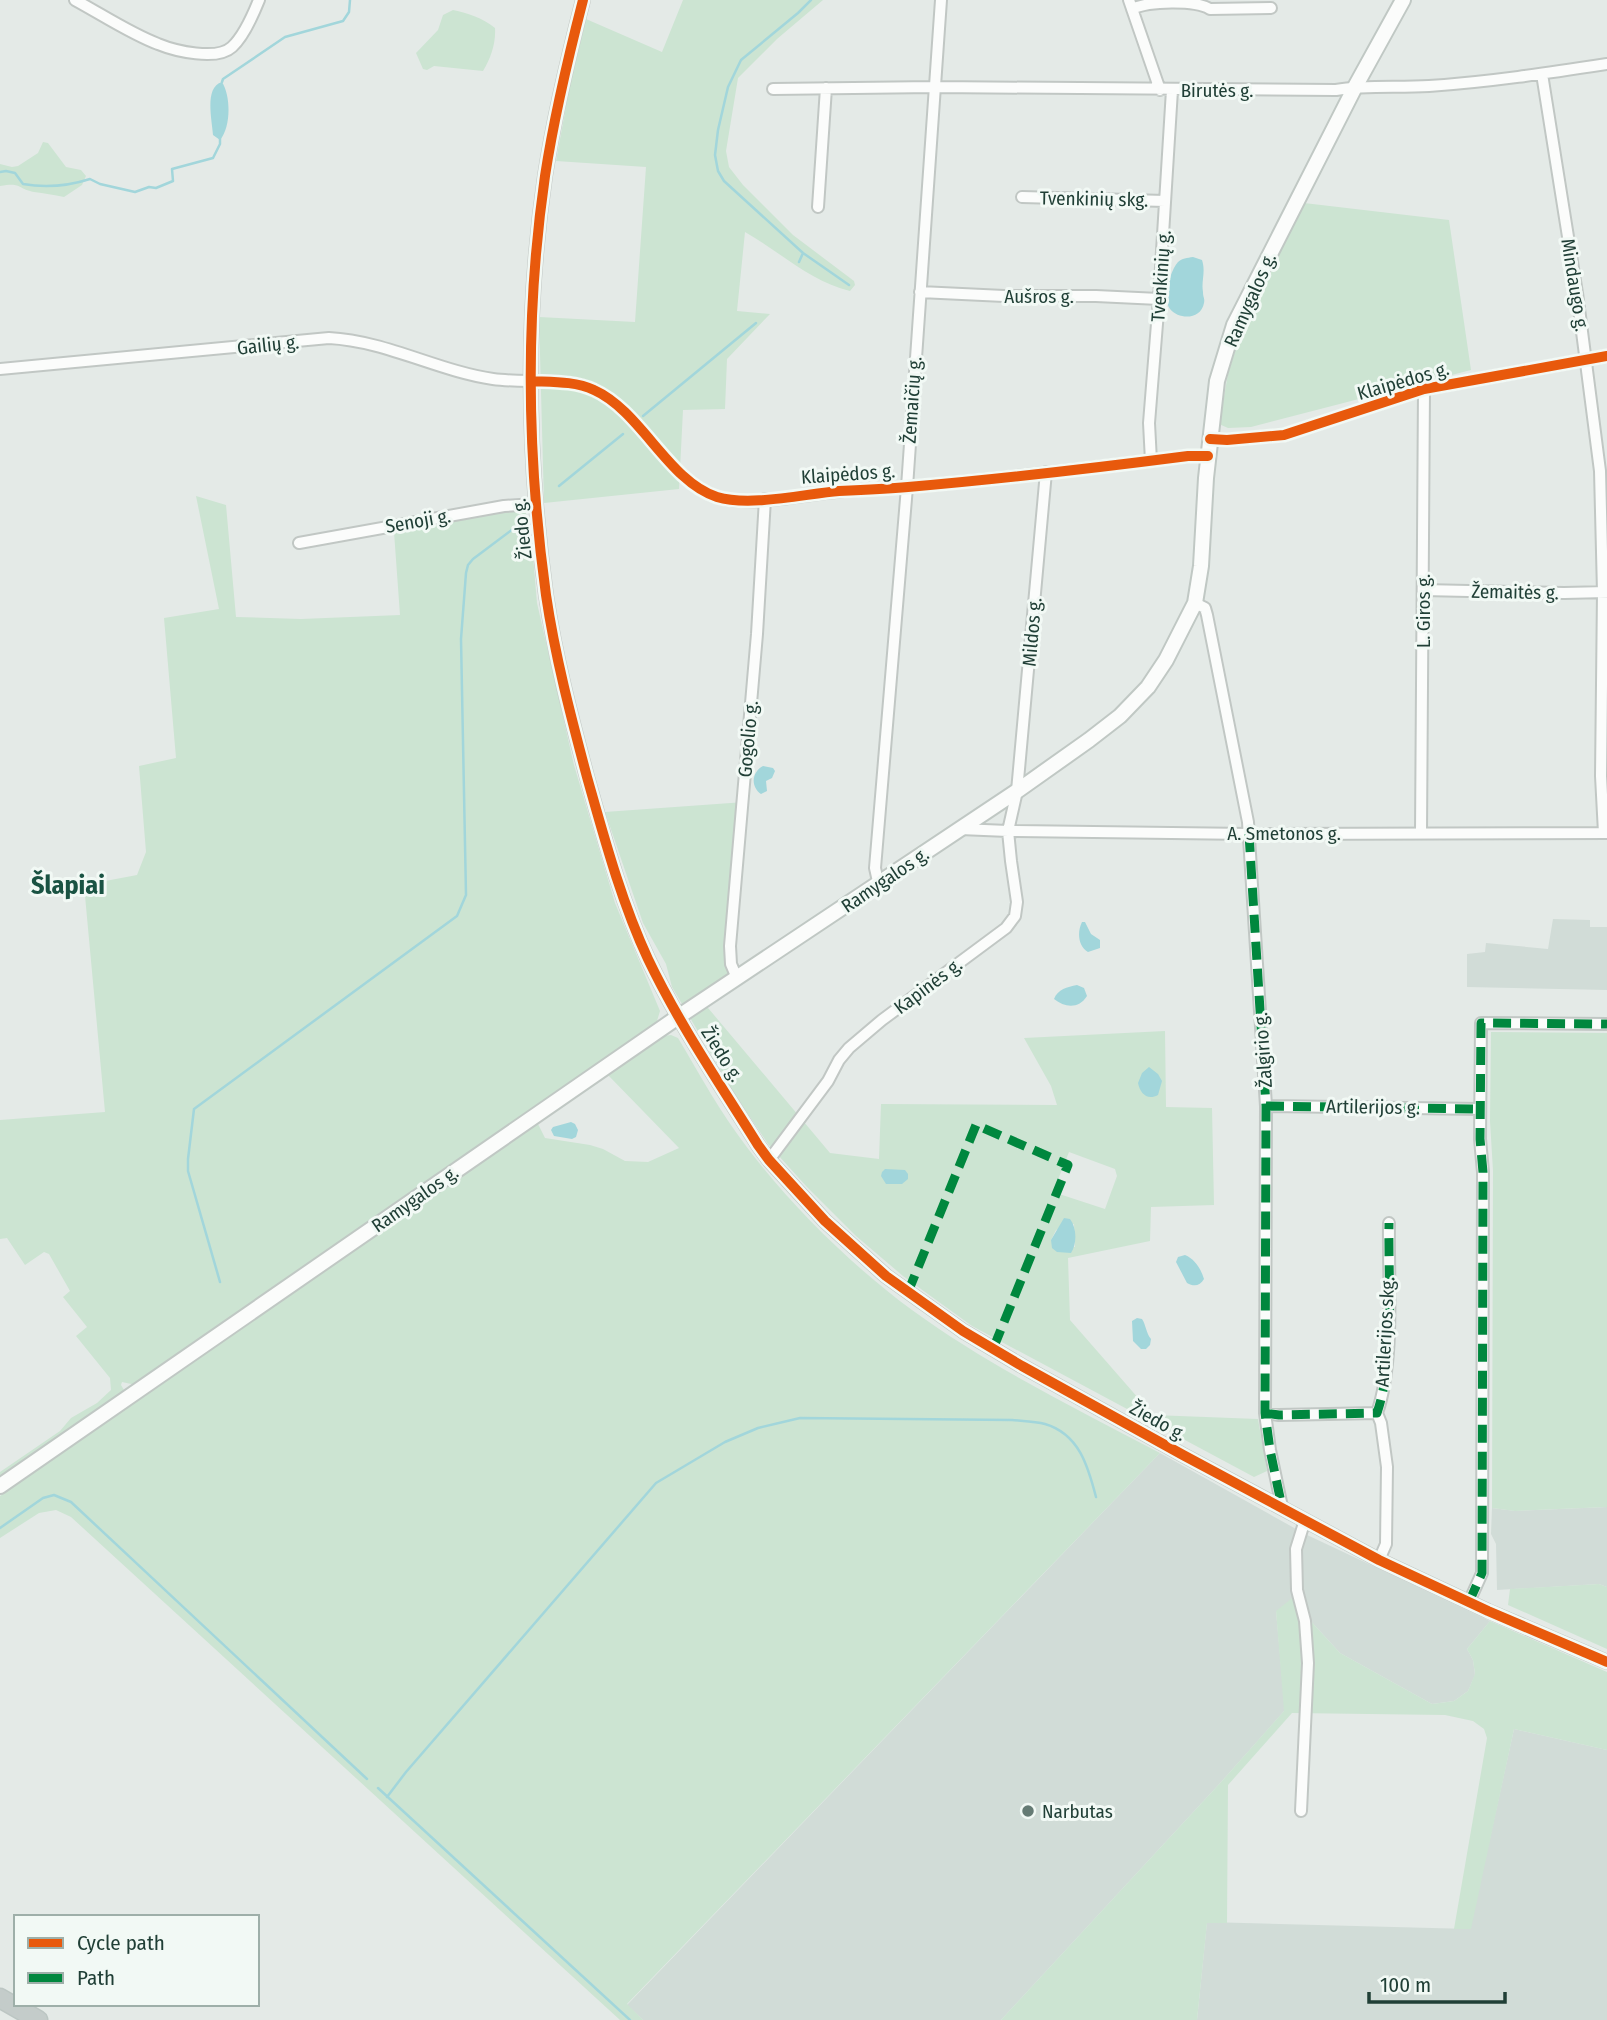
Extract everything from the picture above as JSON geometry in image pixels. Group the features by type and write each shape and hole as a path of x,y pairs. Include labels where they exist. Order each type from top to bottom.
{"highway":[{"path":"0,1998 38,2020"}],"main road":[{"name":"Ramygalos g.","path":"0,1486 678,1017 1017,791 1120,716 1148,687 1166,660 1195,603 1201,566 1208,456 1217,380 1234,325 1355,87 1403,0"}],"street":[{"path":"75,0 158,44 197,53 216,54 231,48 259,0"},
{"name":"Žiedo g.","path":"583,0 558,105 545,178 534,288 531,381 536,505 549,610 570,713 621,889 647,957 678,1017 769,1160 825,1221 876,1266 944,1318 1022,1366 1379,1560 1607,1662"},
{"name":"Žemaičių g.","path":"881,883 875,868 941,0"},
{"path":"1130,5 1202,2 1210,9 1271,8"},
{"name":"Tvenkinių g.","path":"1130,5 1166,90 1166,201 1149,423 1151,461"},
{"name":"Birutės g.","path":"773,89 934,87 1336,90 1355,87 1427,86 1607,64"},
{"name":"Mindaugo g.","path":"1542,74 1587,361 1601,471 1605,592 1601,776 1605,833"},
{"path":"818,207 826,88"},
{"name":"Tvenkinių skg.","path":"1022,197 1166,201"},
{"name":"Aušros g.","path":"920,292 1159,299"},
{"name":"Gailių g.","path":"0,369 329,338 356,341 490,379 531,381"},
{"name":"Klaipėdos g.","path":"1210,439 1284,435 1424,389 1607,356"},
{"name":"Klaipėdos g.","path":"531,381 570,383 595,390 612,401 694,485 721,498 732,500 906,487 1208,456"},
{"name":"L. Giros g.","path":"1421,833 1424,389"},
{"name":"Mildos g.","path":"1017,791 1046,472"},
{"name":"Gogolio g.","path":"737,978 731,964 730,946 756,648 765,499"},
{"name":"Senoji g.","path":"299,543 504,506 536,505"},
{"name":"Žemaitės g.","path":"1423,590 1605,592"},
{"name":"Žalgirio g.","path":"1195,603 1205,608 1207,615 1248,822 1266,1106 1265,1413 1282,1507"},
{"name":"Kapinės g.","path":"769,1160 849,1048 882,1020 1006,928 1015,916 1017,902 1010,861 1009,831 1017,791"},
{"name":"A. Smetonos g.","path":"960,829 1248,834 1605,833"},
{"path":"1469,1602 1482,1573 1481,1023 1607,1024"},
{"name":"Artilerijos g.","path":"1266,1106 1480,1109"},
{"name":"Artilerijos skg.","path":"1265,1413 1377,1413 1385,1384 1389,1223"},
{"path":"1377,1413 1381,1423 1387,1467 1386,1544 1379,1560"},
{"path":"1301,1811 1308,1662 1306,1621 1297,1590 1295,1562 1304,1520"}],"shaded area":[{"path":"1553,919 1590,920 1590,927 1607,927 1607,990 1467,987 1467,954 1485,952 1486,943 1548,949"},
{"path":"1160,1453 1305,1534 1490,1621 1467,1649 1473,1660 1475,1675 1468,1691 1454,1701 1432,1704 1340,1653 1307,1617 1276,1611 1285,1710 1001,2020 643,2020 627,2005"},
{"path":"1607,1507 1607,1587 1599,1584 1497,1590 1496,1544 1491,1534 1492,1508 1515,1511"},
{"path":"1514,1729 1607,1750 1607,2020 1197,2020 1207,1922 1470,1929"}],"green space":[{"path":"683,0 823,0 777,39 738,78 726,151 729,167 743,185 793,235 854,281 855,285 850,291 822,281 745,232 737,311 770,314 727,359 725,409 683,410 679,489 544,503 539,317 635,322 646,167 556,161 586,19 662,52"},
{"path":"453,10 475,16 495,28 492,50 483,71 434,66 423,69 416,53 438,30 443,15"},
{"path":"43,142 48,143 66,167 81,170 86,176 82,185 64,197 34,192 16,185 0,186 0,164 18,166 38,153"},
{"path":"1304,203 1449,220 1471,370 1251,427 1228,428 1219,424 1228,374 1242,329"},
{"path":"196,496 226,505 236,617 301,619 400,615 394,532 407,525 523,509 530,520 537,603 574,765 615,903 660,1011 651,1028 136,1385 122,1382 123,1394 0,1481 0,1472 60,1431 71,1418 97,1403 111,1390 110,1378 76,1336 87,1327 63,1297 70,1291 49,1254 44,1252 25,1265 7,1238 0,1239 0,1120 105,1112 84,885 137,875 146,852 139,766 176,758 164,618 219,609"},
{"path":"745,802 733,947 737,968 698,996 830,1153 879,1159 881,1104 1057,1105 1051,1086 1024,1038 1165,1031 1166,1107 1212,1108 1214,1205 1151,1207 1150,1241 1068,1258 1070,1320 1153,1415 1258,1419 1267,1471 1254,1477 972,1326 903,1276 856,1236 768,1144 734,1093 672,987 666,964 643,923 605,812","holes":["1069,1152 1115,1169 1117,1176 1105,1209 1053,1192","1074,1224 1075,1247 1051,1240 1056,1230"]},
{"path":"1491,1032 1607,1033 1607,1507 1515,1511 1492,1508"},
{"path":"671,1035 678,1038 710,1093 763,1168 823,1234 889,1293 971,1350 1160,1453 627,2004 643,2020 620,2020 71,1517 56,1510 39,1513 0,1538 0,1496 537,1122 545,1138 590,1145 625,1161 648,1162 679,1148 607,1074 655,1040"},
{"path":"1599,1584 1607,1587 1607,1649 1508,1605 1510,1589"},
{"path":"1301,1591 1307,1617 1340,1653 1432,1704 1454,1701 1468,1691 1475,1674 1473,1660 1467,1649 1490,1621 1607,1672 1607,1750 1514,1729 1471,1929 1454,1929 1487,1738 1484,1729 1473,1721 1445,1715 1292,1713 1228,1785 1227,1923 1207,1923 1197,2020 1001,2020 1284,1711 1276,1611"}],"water":[{"path":"222,82 229,111 220,140 213,135 210,105 213,90"},
{"path":"1193,257 1202,260 1203,264 1204,303 1199,313 1184,316 1170,309 1167,292 1175,266 1183,259"},
{"path":"763,766 775,771 772,778 766,781 767,791 761,794 755,787 754,779 756,772"},
{"path":"1082,922 1085,922 1091,934 1100,940 1100,948 1088,952 1082,946 1079,930"},
{"path":"1077,985 1084,988 1087,996 1080,1003 1067,1005 1054,999 1060,991"},
{"path":"1149,1067 1162,1081 1158,1095 1151,1097 1142,1093 1138,1083 1142,1073"},
{"path":"571,1122 578,1130 576,1137 572,1139 554,1136 551,1130 553,1127"},
{"path":"885,1169 905,1170 908,1179 902,1184 886,1184 881,1176"},
{"path":"1064,1218 1070,1219 1075,1231 1071,1253 1057,1252 1052,1248 1051,1240"},
{"path":"1185,1255 1195,1262 1201,1272 1204,1279 1199,1284 1187,1283 1176,1262 1178,1257"},
{"path":"1142,1319 1151,1339 1146,1349 1141,1349 1133,1341 1132,1321"}],"waterway":[{"path":"222,82 285,37 343,21 349,12 350,0"},
{"path":"811,0 741,60 728,87 715,155 718,171 724,181 803,253 849,285"},
{"path":"0,172 15,173 23,184 56,186 90,179 135,192 173,181 172,169 213,158 220,144 220,137"},
{"path":"799,262 803,253"},
{"path":"643,416 756,323"},
{"path":"559,486 623,434"},
{"path":"220,1282 188,1171 194,1109 457,916 466,895 461,639 466,573 473,559 517,526"},
{"path":"387,1797 656,1483 725,1442 758,1428 800,1418 1012,1420 1041,1423 1057,1429 1074,1443 1085,1463 1096,1497"},
{"path":"0,1528 43,1498 54,1495 71,1502 367,1779"},
{"path":"378,1788 630,2020"}],"marked path":[{"path":"1249,834 1266,1106 1265,1413 1282,1507"},
{"path":"1469,1602 1482,1573 1481,1023 1607,1024"},
{"path":"1266,1106 1480,1109"},
{"path":"908,1292 976,1125 1068,1165 993,1349"},
{"path":"1265,1413 1377,1413 1383,1392 1388,1345 1389,1223"}],"cycle path":[{"path":"583,0 545,176 534,280 532,438 540,543 546,595 564,686 614,869 629,915 648,959 700,1054 769,1160 825,1221 886,1276 963,1331 1183,1455 1379,1560 1607,1662"},
{"path":"1210,439 1284,435 1424,389 1607,356"},
{"path":"531,381 579,385 611,400 684,476 700,489 730,500 777,499 839,491 943,484 1188,456 1208,456"}],"place":[{"name":"Narbutas","path":"1028,1811"}],"district":[{"name":"Šlapiai","path":"68,885"}]}
